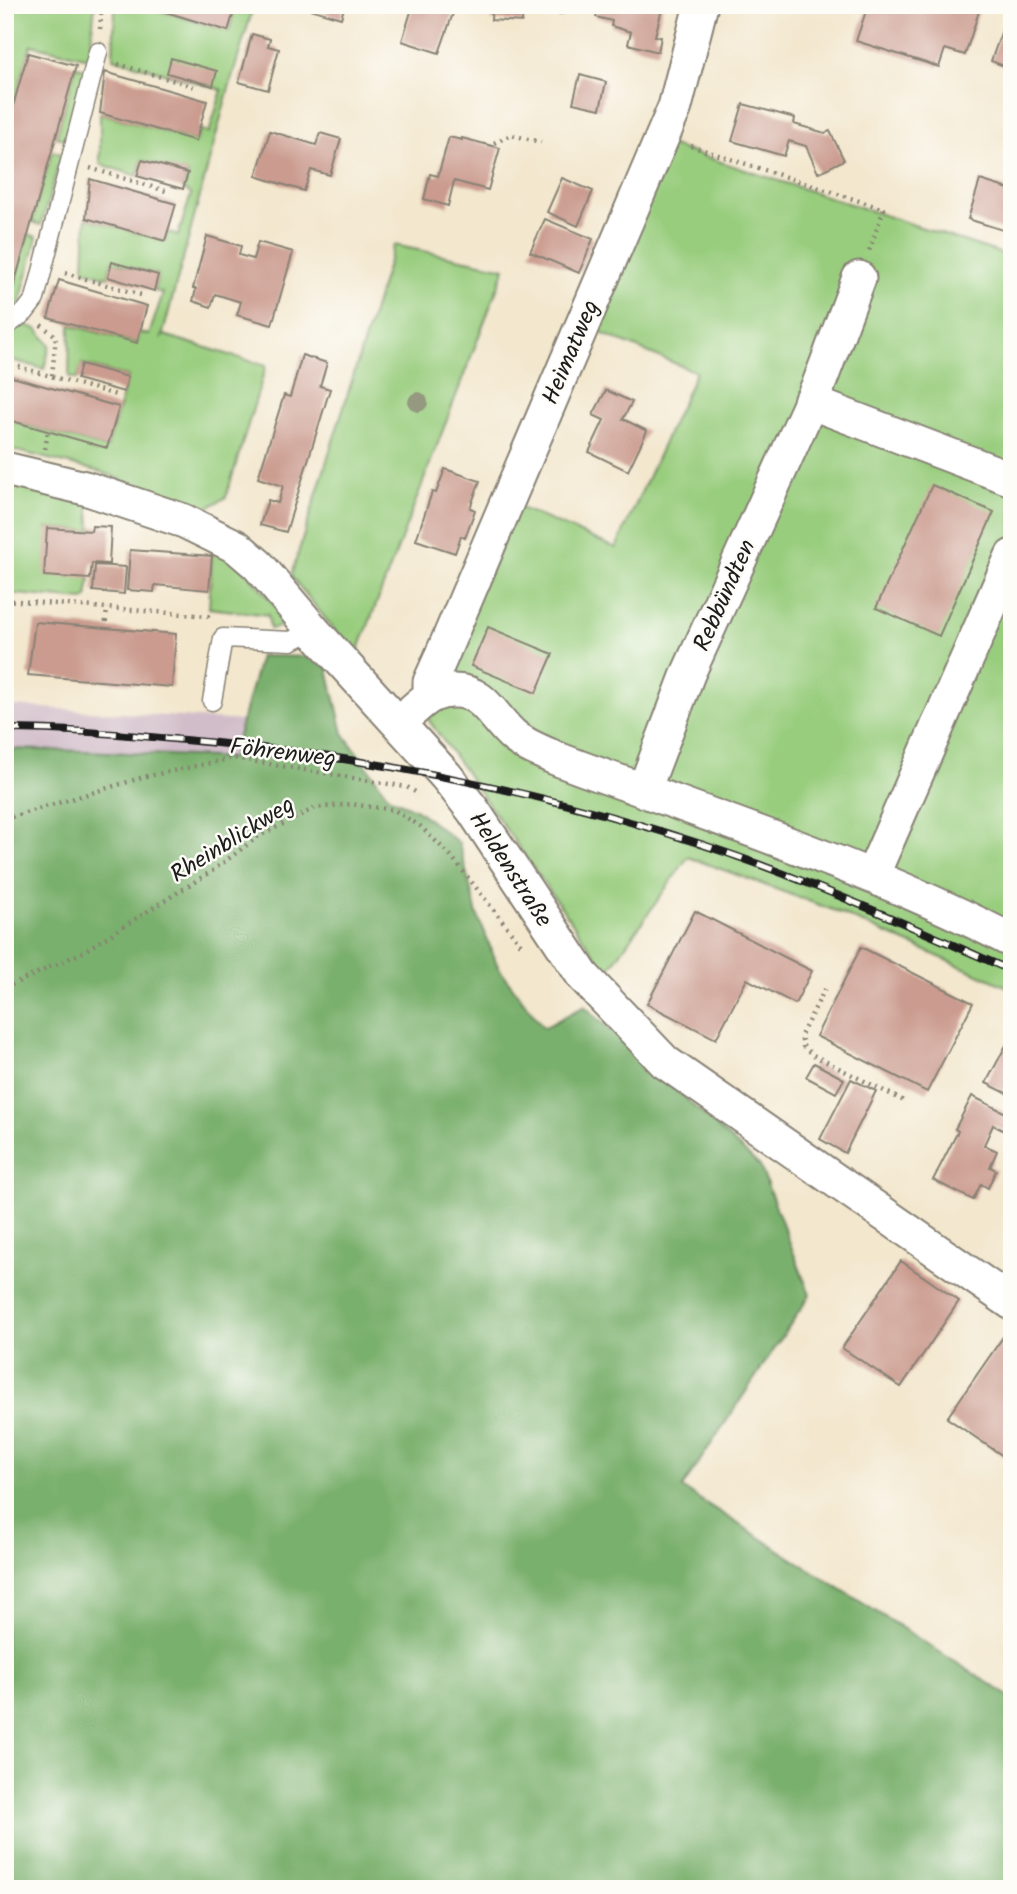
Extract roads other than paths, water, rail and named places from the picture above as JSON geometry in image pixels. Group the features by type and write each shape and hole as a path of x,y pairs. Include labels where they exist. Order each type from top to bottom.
{"street":[{"name":"Heimatweg","path":"430,696 430,682 675,107 701,5"},
{"name":"Rebbündten","path":"644,790 688,674 819,384 859,278"},
{"path":"810,402 1012,479"},
{"name":"Heldenstraße","path":"5,469 85,488 184,521 237,547 258,565 473,810 583,976 665,1062 1012,1303"},
{"path":"872,876 1012,556"},
{"path":"398,724 430,696 445,691 469,691 489,708 515,737 535,749 600,776 872,876 1012,941"}],"lane":[{"path":"5,327 25,313 35,299 97,55"},
{"path":"212,701 223,638 291,641 313,630"}],"railway":[{"path":"5,729 132,735 249,746 397,768 543,799 615,818 758,864 854,902 1012,971"}]}
